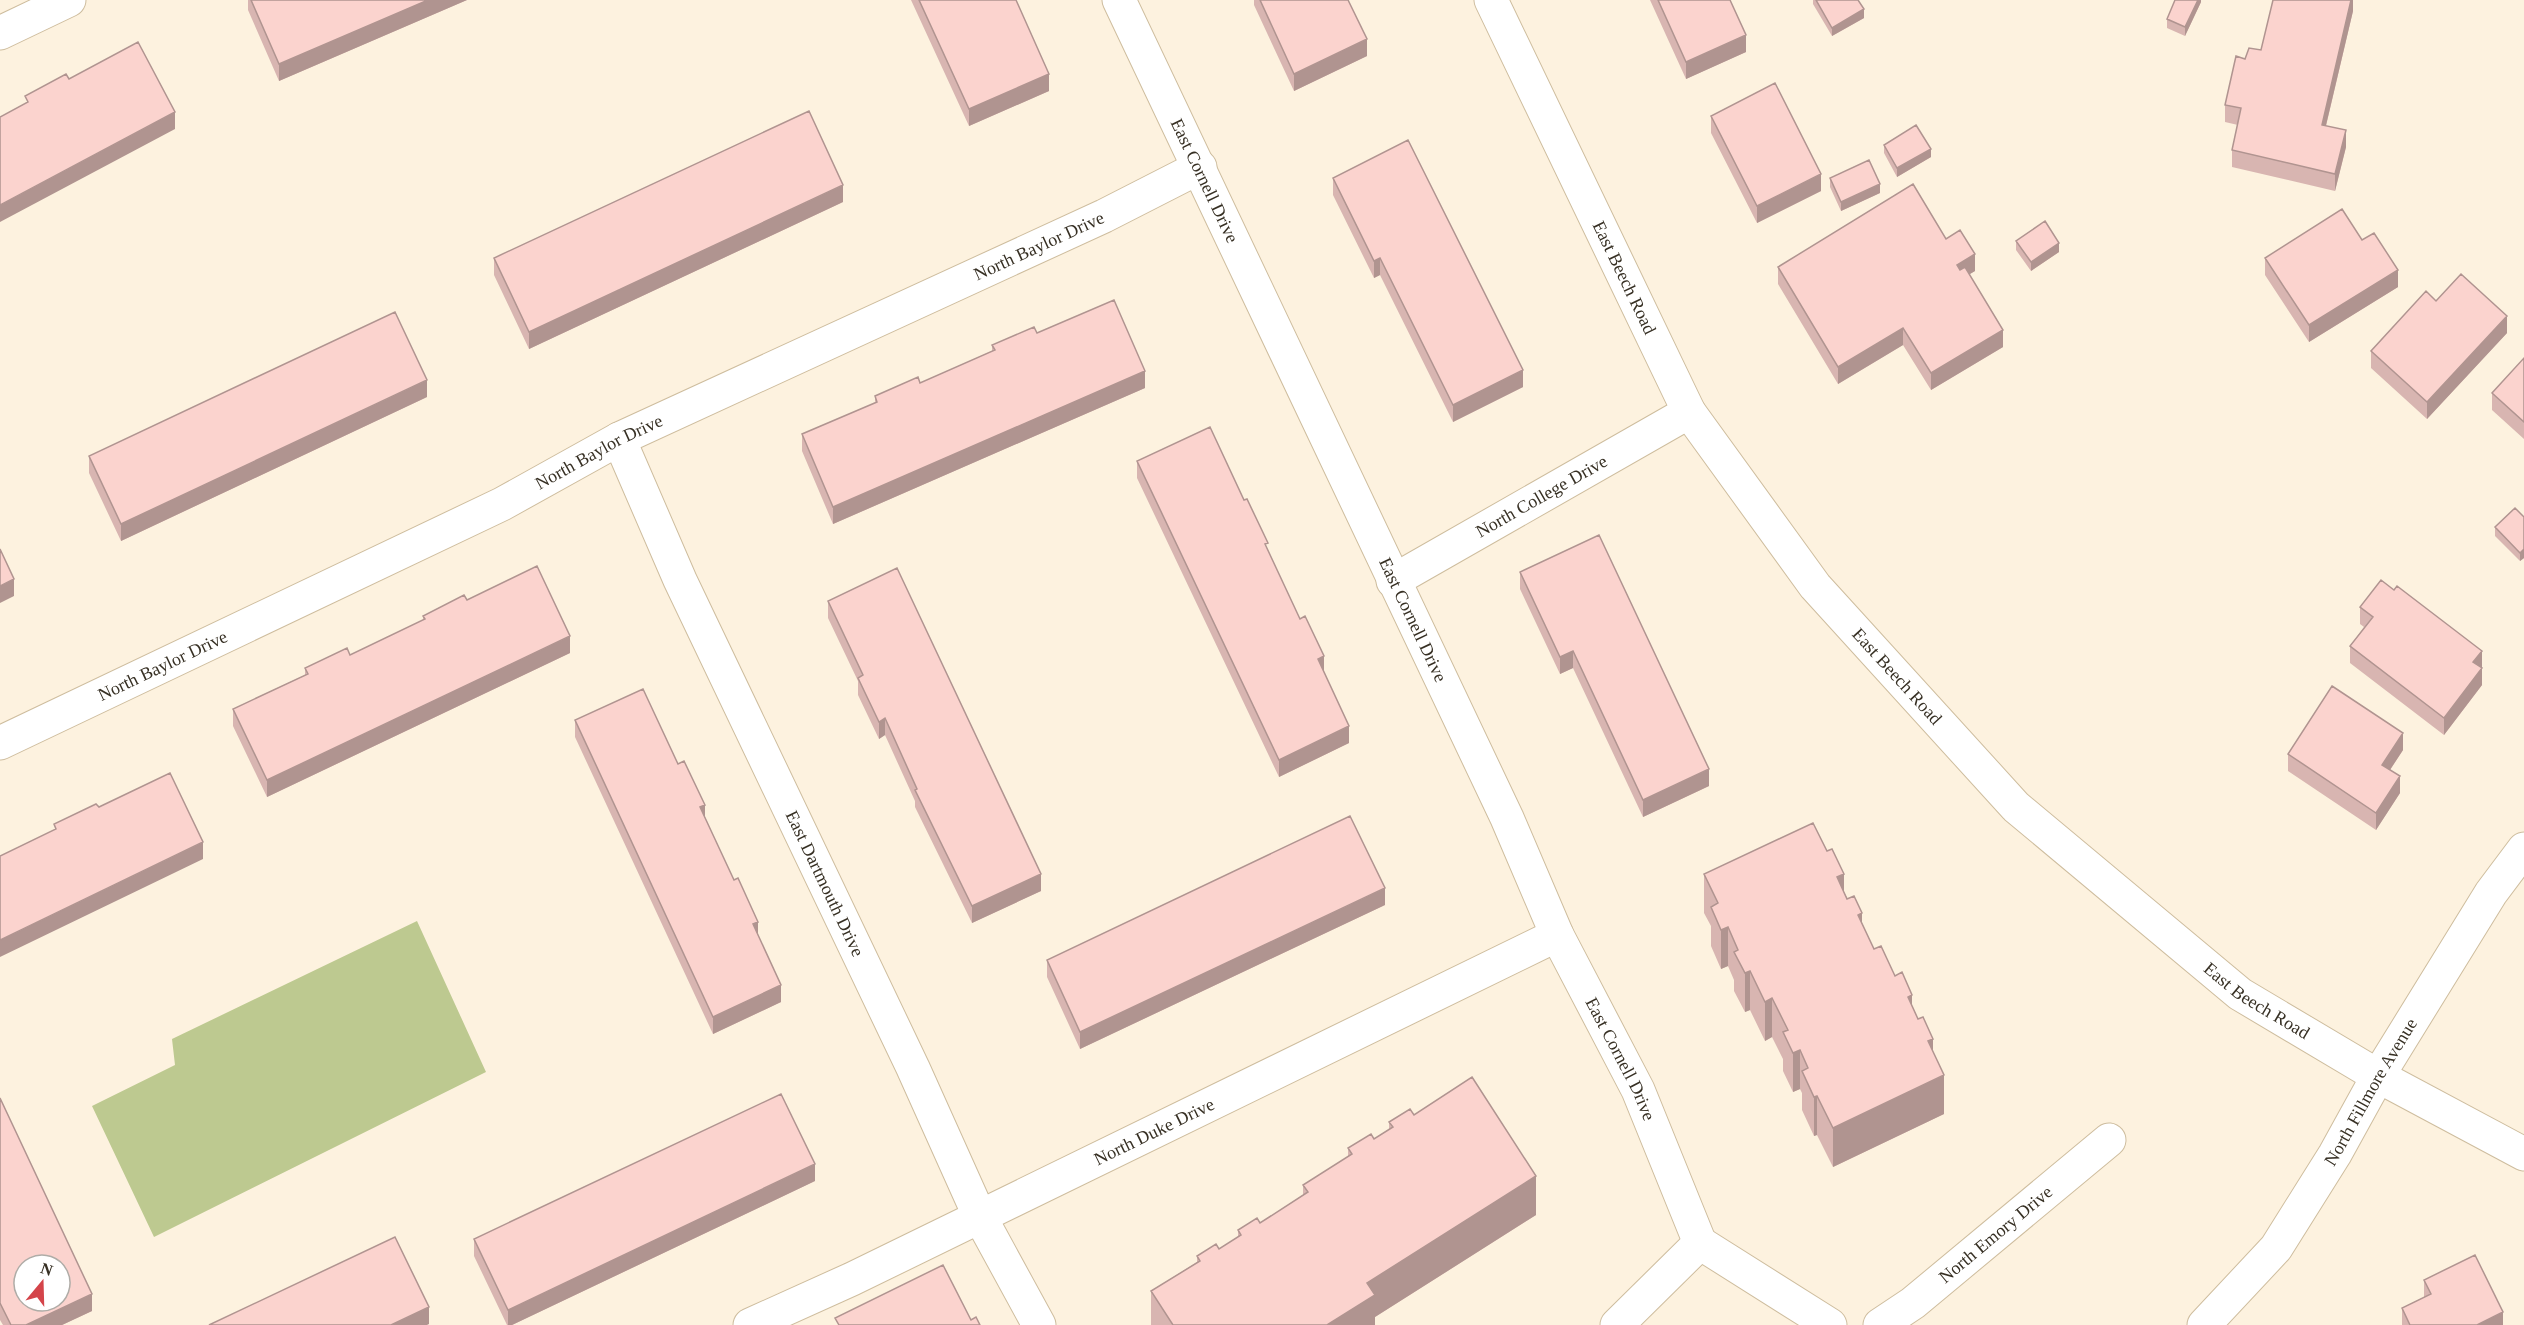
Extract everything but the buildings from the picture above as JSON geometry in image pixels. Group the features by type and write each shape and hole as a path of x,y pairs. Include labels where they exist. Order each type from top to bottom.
{"street":[{"path":"0,33 69,0"},
{"name":"East Cornell Drive","path":"1119,0 1507,818 1557,935 1638,1090 1700,1243"},
{"name":"East Beech Road","path":"1491,0 1689,412 1815,586 2016,807 2240,994 2378,1076 2524,1154"},
{"name":"North Baylor Drive","path":"0,743 502,504 619,439 1104,216 1200,167"},
{"name":"North College Drive","path":"1394,581 1689,412"},
{"name":"East Dartmouth Drive","path":"619,439 680,580 913,1068 979,1215 1039,1325"},
{"name":"North Fillmore Avenue","path":"2204,1325 2276,1248 2335,1154 2378,1076 2491,893 2524,849"},
{"name":"North Duke Drive","path":"750,1325 852,1279 979,1215 1079,1169 1557,935"},
{"name":"North Emory Drive","path":"1880,1325 1913,1303 2109,1140"},
{"path":"1617,1325 1700,1243 1830,1325"}],"green space":[{"path":"417,921 486,1072 154,1237 92,1106 175,1065 172,1039"}]}
